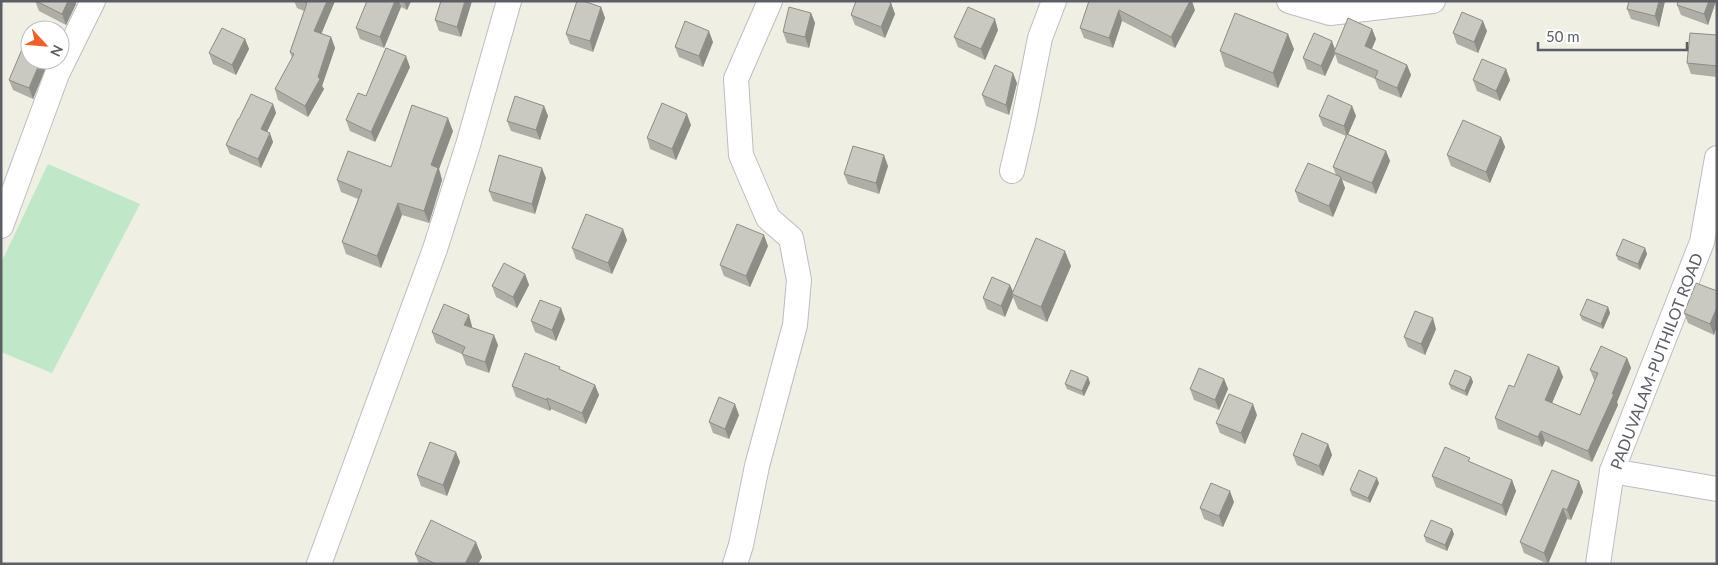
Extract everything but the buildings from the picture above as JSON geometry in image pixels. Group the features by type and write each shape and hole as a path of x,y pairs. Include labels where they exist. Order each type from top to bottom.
{"street":[{"path":"1,226 57,74 93,1"},
{"path":"319,564 435,250 510,1"},
{"path":"735,564 741,545 756,466 795,325 799,280 791,238 768,218 741,155 736,79 770,1"},
{"path":"1012,171 1040,38 1054,1"},
{"path":"1289,1 1330,12 1359,6 1433,1"},
{"name":"PADUVALAM-PUTHILOT ROAD","path":"1598,564 1612,470 1702,242 1717,158"},
{"path":"1612,470 1717,489"}],"green space":[{"path":"48,164 140,204 52,373 1,352 1,263"}]}
